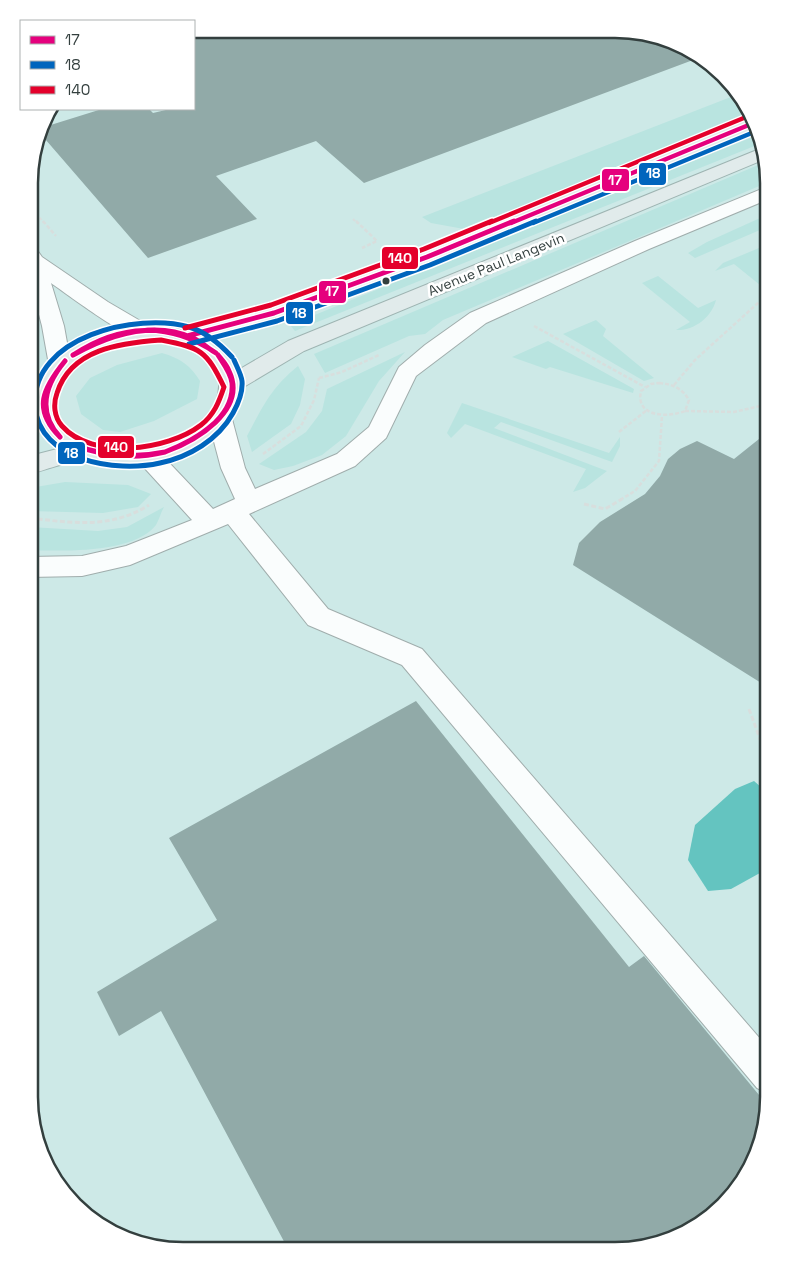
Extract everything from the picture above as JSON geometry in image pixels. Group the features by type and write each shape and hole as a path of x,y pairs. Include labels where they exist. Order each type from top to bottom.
{"main road":[{"name":"Avenue Paul Langevin","path":"187,336 274,313 418,260 748,125"},
{"name":"Avenue Paul Langevin","path":"233,383 296,346 758,155"},
{"path":"38,398 60,365 76,352 96,341 118,334 142,331 165,331 187,336 210,346 226,363 233,383 230,401 220,418 201,435 176,448 148,456 114,458 84,451 59,438 38,404"},
{"path":"38,463 84,451"}],"street":[{"path":"38,567 82,566 130,555 346,460 378,432 407,372 433,350 478,318 642,245 760,196"},
{"path":"38,261 100,307 142,331"},
{"path":"38,275 56,340 60,365"},
{"path":"220,418 234,468 230,512"},
{"path":"148,456 230,512 318,617 412,657 760,1065"}],"path":[{"path":"38,215 60,240"},
{"path":"674,386 686,367 752,312 760,303"},
{"path":"532,325 645,387"},
{"path":"256,459 301,426 314,400 319,378 342,372 385,352"},
{"path":"685,411 689,400 686,394 674,386 659,383 645,387 641,391 639,400 647,410 662,416 679,414 685,411 734,412 760,406"},
{"path":"620,432 647,410"},
{"path":"584,504 604,509 635,491 659,461 662,416"},
{"path":"38,519 98,524 136,515 151,504"},
{"path":"750,709 760,738"}],"shaded area":[{"path":"195,37 616,37 635,39 653,42 671,49 704,67 731,94 741,110 756,145 760,182 760,1106 758,1125 746,1161 731,1185 718,1199 704,1212 688,1222 662,1234 644,1239 616,1242 182,1242 145,1237 110,1222 94,1212 80,1199 67,1185 57,1169 45,1143 40,1125 38,1097 38,182 39,163 45,136 57,110 195,110"},
{"path":"732,96 744,117 464,229 431,223 422,217"},
{"path":"753,137 756,145 295,331 290,325"},
{"path":"759,165 760,186 443,320 425,334 409,336 325,373 314,354"},
{"path":"760,218 760,230 695,258 688,253 707,242"},
{"path":"759,248 760,285 734,264 715,271 723,263"},
{"path":"658,276 698,308 716,300 711,312 696,325 683,330 676,330 690,322 642,283"},
{"path":"596,320 606,329 603,336 654,378 644,381 563,334"},
{"path":"548,341 634,389 633,393 550,367 546,369 512,357"},
{"path":"405,352 379,381 346,436 322,455 293,466 274,470 259,464 306,432 322,411 327,389"},
{"path":"162,353 184,363 197,376 200,381 197,399 154,421 120,432 103,430 81,414 76,396 90,378 117,365"},
{"path":"298,366 305,379 300,405 291,424 252,452 247,436 263,406 281,382"},
{"path":"462,403 609,453 620,437 620,446 612,462 501,422 494,428 607,471 585,488 573,492 586,469 465,424 451,438 447,433"},
{"path":"65,482 128,485 151,494 138,507 103,513 38,511 38,487"},
{"path":"164,507 156,525 145,534 131,541 97,549 38,550 38,527 98,531 127,527"}],"water":[{"path":"754,781 760,786 760,873 731,889 708,891 688,860 695,825 735,789"}],"building":[{"path":"195,37 616,37 653,42 693,60 364,183 316,141 216,176 257,219 148,258 44,138 49,125 99,110 150,110 153,113 166,110 195,110"},
{"path":"760,438 760,682 573,565 579,543 600,522 645,494 660,476 668,459 680,449 697,441 734,459"},
{"path":"416,701 629,967 644,956 760,1096 758,1125 746,1161 731,1185 704,1212 671,1230 644,1239 616,1242 284,1242 161,1011 119,1036 97,992 217,920 169,838"}],"transit line":[{"name":"140","path":"185,328 271,305 424,249 745,118"},
{"name":"17","path":"187,336 274,313 427,257 748,125"},
{"name":"18","path":"189,344 277,321 430,265 751,133"},
{"name":"18","path":"38,389 42,376 55,358 74,343 95,332 144,322 168,323 189,327 202,332 218,343 232,357"},
{"name":"17","path":"73,355 106,337 125,332 145,330 183,335 201,342 216,353"},
{"name":"17","path":"73,355 101,341 131,332 147,330 178,333 193,338 216,353"},
{"name":"140","path":"161,340 190,346 211,360 224,387 216,408 201,425 181,437 157,445 132,448 107,447 84,441 62,427 56,416 55,399 60,382 69,369 81,359 95,352 128,343 161,340"},
{"name":"17","path":"165,452 199,435 210,427 227,407 232,383 218,355"},
{"name":"17","path":"165,452 196,438 222,415 230,401 233,386 229,370 218,355"},
{"name":"18","path":"38,422 45,435 59,448 78,457 99,463 121,466 142,466 170,460 197,449 213,438 230,419 238,404 242,387 241,376 234,360"},
{"name":"17","path":"60,437 45,418 43,399 51,380 65,361"},
{"name":"17","path":"60,437 51,425 45,403 47,388 51,378 65,361"},
{"name":"17","path":"72,444 95,452 118,456 141,456 165,452"},
{"name":"17","path":"72,444 83,449 118,457 142,457 165,452"}]}
